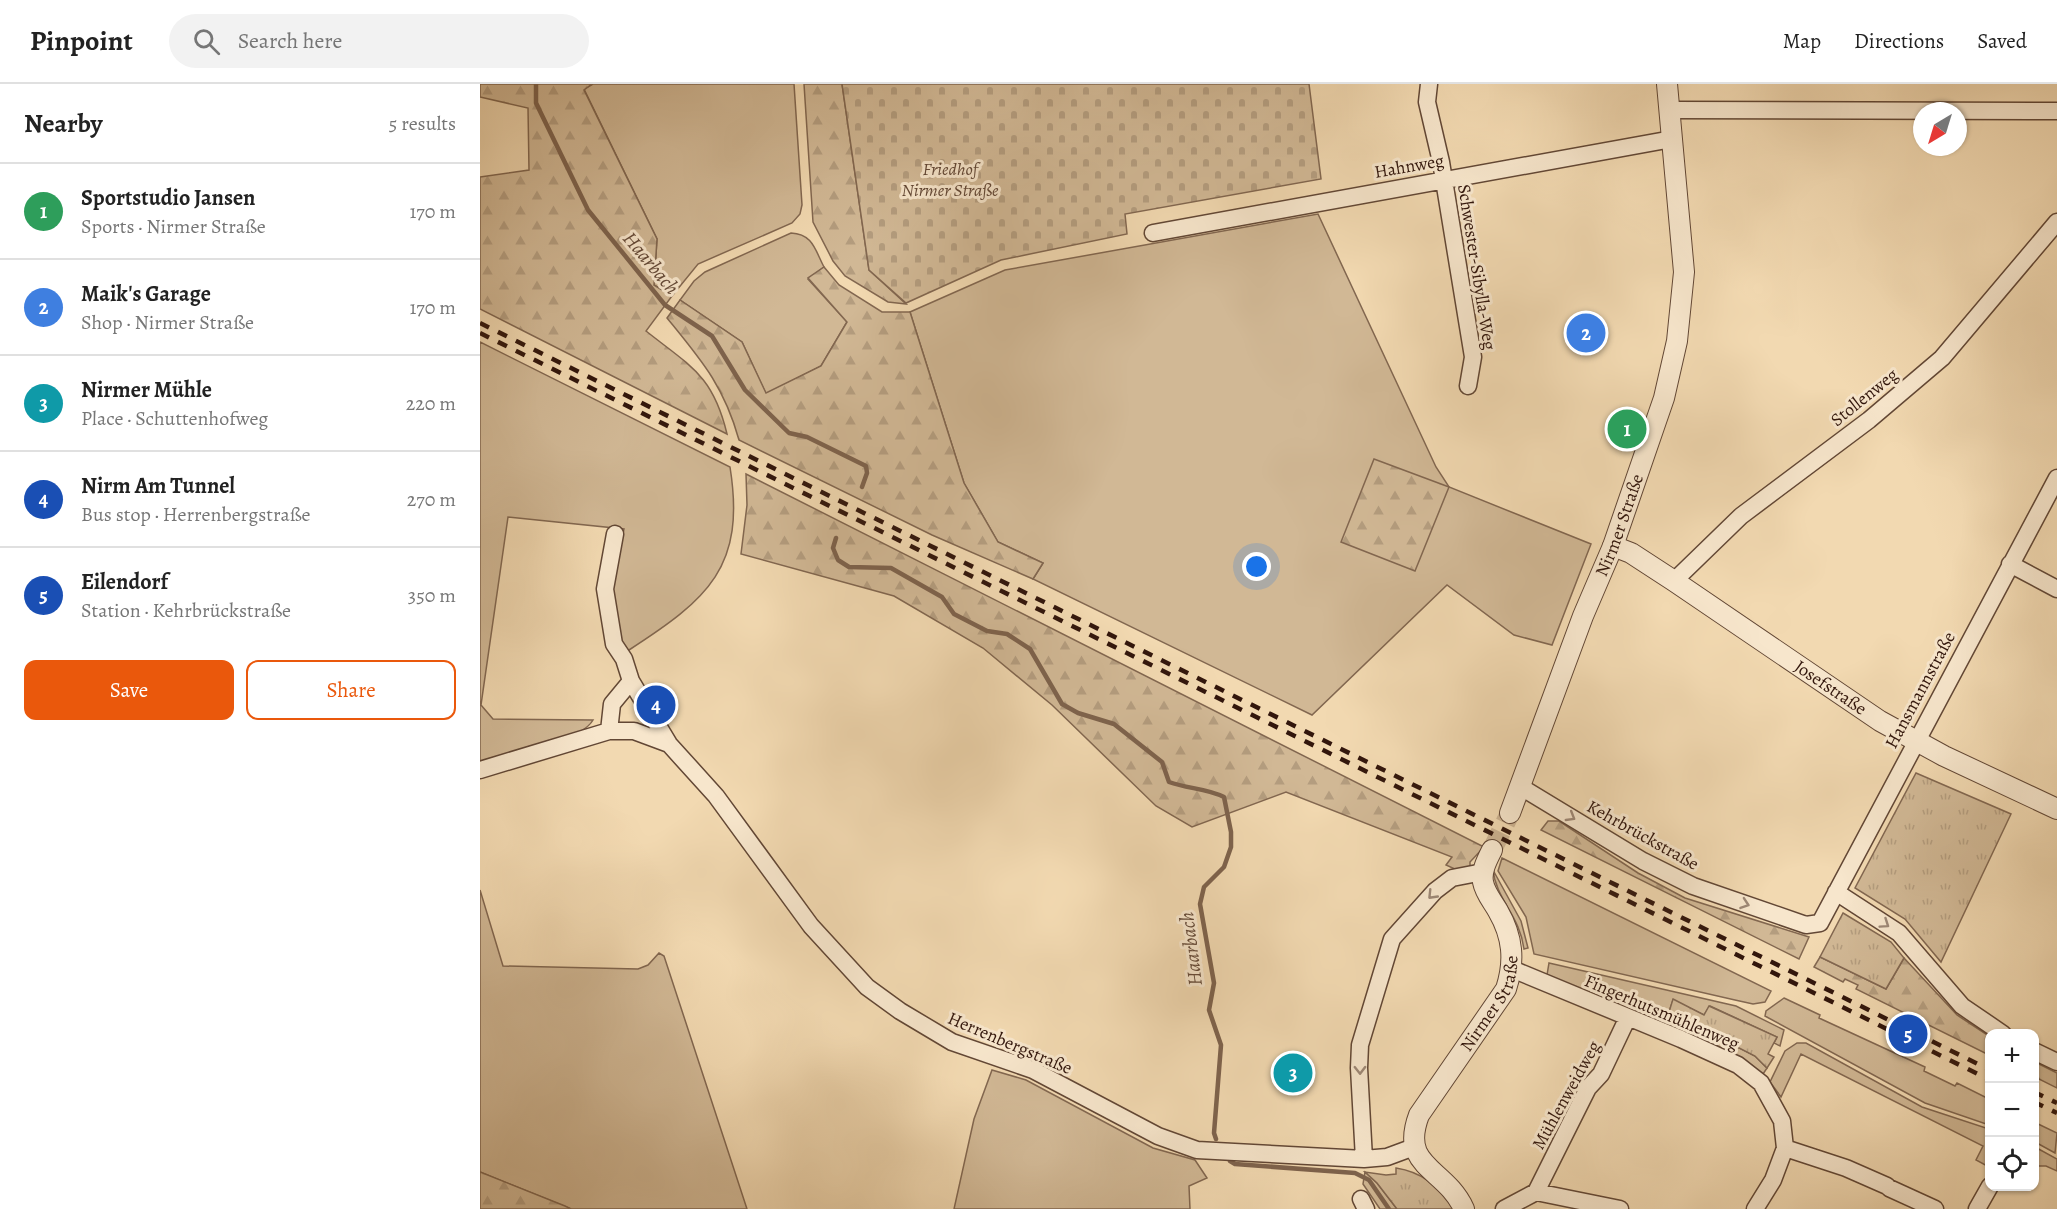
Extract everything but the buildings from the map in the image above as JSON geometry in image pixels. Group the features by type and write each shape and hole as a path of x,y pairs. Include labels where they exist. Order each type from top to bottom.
{"street":[{"name":"Schwester-Sibylla-Weg","path":"1429,84 1427,102 1443,180 1473,357 1468,386"},
{"name":"Nirmer Straße","path":"1510,813 1583,616 1613,546 1664,398 1682,312 1684,272 1667,84"},
{"path":"1670,110 2057,111"},
{"name":"Hahnweg","path":"1153,233 1672,139"},
{"name":"Stollenweg","path":"1674,581 1741,516 1869,420 1942,358 2057,222"},
{"name":"Hansmannstraße","path":"1820,922 1914,741 2057,478"},
{"name":"Herrenbergstraße","path":"615,534 605,589 614,644 624,659 631,681 669,744 716,796 811,926 867,987 952,1042 1033,1070 1158,1136 1197,1150 1364,1159 1388,1157 1413,1146"},
{"name":"Josefstraße","path":"1613,546 1631,553 1674,581 1870,715 1914,741 2057,809"},
{"path":"2010,564 2057,589"},
{"path":"609,731 612,704 631,681"},
{"name":"Herrenbergstraße","path":"480,770 609,731 634,731 669,744"},
{"name":"Kehrbrückstraße","path":"1521,787 1642,861 1693,886 1806,925 1820,922"},
{"path":"1364,1159 1359,1068 1360,1045 1392,939 1435,891 1452,878 1483,872 1492,850"},
{"name":"Nirmer Straße","path":"1413,1146 1412,1133 1419,1115 1506,988 1512,969 1513,951 1502,920 1482,881 1483,872"},
{"path":"1836,892 1899,933 1962,1006 1996,1029"},
{"name":"Fingerhutsmühlenweg","path":"1512,969 1738,1065 1761,1083 1782,1121 1785,1148 1773,1180 1755,1209"},
{"name":"Mühlenweidweg","path":"1536,1192 1588,1088 1601,1074 1628,1017"},
{"path":"2039,1053 2057,1062"},
{"path":"1413,1146 1419,1158 1448,1184 1464,1209"},
{"path":"1785,1148 1846,1167 1935,1209"},
{"path":"1977,1209 1987,1191"},
{"path":"1504,1209 1536,1192 1620,1209"}],"green space":[{"path":"480,84 592,84 584,90 657,239 654,285 672,296 646,331 698,373 715,398 727,434 480,309 480,177 529,170 528,108 480,97"},
{"path":"593,84 794,84 802,205 800,214 792,223 698,264 672,296 654,285 657,239 584,89"},
{"path":"804,84 842,84 869,270 906,304 888,302 845,276 833,261 813,222"},
{"name":"Friedhof Nirmer Straße","path":"842,84 1309,84 1321,179 1125,214 1127,234 1001,260 906,303 869,270"},
{"path":"1318,214 1436,467 1449,487 1591,544 1552,645 1514,635 1447,585 1312,715 1033,579 1043,563 998,542 964,483 910,312 1005,270"},
{"path":"791,233 804,236 812,244 824,267 808,279 847,322 821,366 766,394 742,342 680,300 694,281 705,272"},
{"path":"824,267 839,285 882,312 910,312 964,483 998,542 1043,563 1033,579 932,535 739,440 719,389 701,361 667,318 680,300 742,342 766,393 821,366 847,322 808,278"},
{"path":"480,342 730,467 733,501 732,531 726,555 715,577 700,596 680,614 629,650 622,650 611,588 624,529 508,517 481,705 493,719 593,720 586,728 559,741 480,763"},
{"path":"1374,459 1449,487 1415,571 1341,542"},
{"path":"746,474 1484,847 1470,862 1470,868 1459,871 1446,865 1452,857 1286,792 1192,827 1156,806 1052,705 983,648 894,596 741,554 747,505"},
{"path":"1916,773 2011,814 1941,962 1905,919 1855,888"},
{"path":"1548,821 1559,821 1638,873 1685,898 1809,937 1799,959 1541,830"},
{"path":"1502,858 1771,991 1765,1002 1753,1004 1534,954 1526,917 1498,871"},
{"path":"1493,870 1521,921 1528,948 1524,949 1522,937 1499,890"},
{"path":"480,890 503,966 638,969 648,965 659,953 664,956 747,1209 571,1209 480,1172"},
{"path":"1843,913 1891,942 1904,958 1886,989 1820,957"},
{"path":"1820,957 1886,989 1904,958 1957,1015 1985,1033 1985,1053 1856,989 1858,985 1845,979 1843,982 1814,967"},
{"path":"1549,963 1736,1006 1784,1030 1780,1046 1774,1043 1777,1037 1710,1006 1704,1015 1673,1000 1669,1012 1755,1056 1767,1068 1763,1074 1547,975"},
{"path":"1784,998 1820,1015 1819,1018 1925,1067 1924,1071 1955,1086 1957,1083 1985,1097 1985,1124 1925,1103 1765,1016 1766,1011"},
{"path":"1673,999 1704,1015 1709,1006 1777,1037 1768,1054 1774,1057 1767,1068 1755,1056 1669,1012"},
{"path":"1797,1043 1806,1043 1922,1107 1985,1128 1985,1165 1976,1160 1983,1146 1801,1054 1781,1097 1770,1082 1785,1051"},
{"path":"2039,1064 2057,1073 2057,1088 2039,1079"},
{"path":"992,1070 1026,1080 1153,1148 1195,1160 1207,1178 1189,1186 1190,1209 954,1209 974,1119"},
{"path":"2039,1124 2057,1133 2055,1153 2039,1144"},
{"path":"2039,1149 2057,1159 2057,1171 2046,1166 2039,1166"},
{"path":"1396,1168 1414,1173 1429,1181 1442,1193 1453,1209 1397,1209 1377,1183 1365,1172 1396,1174"},
{"path":"480,1172 565,1206 571,1209 480,1209"},
{"path":"1365,1172 1377,1183 1397,1209 1380,1209 1363,1184"}],"waterway":[{"name":"Haarbach","path":"536,84 536,103 588,210 665,305 712,336 745,390 789,433 807,437 866,466 867,473 862,487"},
{"name":"Haarbach","path":"836,538 833,548 838,560 849,567 891,568 942,597 954,614 987,631 1007,634 1030,649 1062,704 1078,713 1114,724 1162,762 1169,782 1224,797 1231,832 1231,847 1224,867 1204,887 1200,904 1214,983 1209,1010 1221,1045 1214,1133 1216,1139"},
{"name":"Haarbach","path":"1230,1161 1235,1164 1355,1173 1369,1180 1389,1209"}],"tunnel":[{"path":"1492,850 1510,813"}],"railway":[{"path":"480,323 1985,1068"},
{"path":"480,333 1985,1078"},
{"path":"2039,1094 2057,1103"},
{"path":"2039,1104 2057,1113"}],"place":[{"name":"Maik's Garage","path":"1586,333"},
{"name":"Sportstudio Jansen","path":"1627,429"},
{"name":"Nirm Am Tunnel","path":"656,705"},
{"name":"Eilendorf","path":"1908,1034"},
{"name":"Nirmer Mühle","path":"1293,1073"}]}
